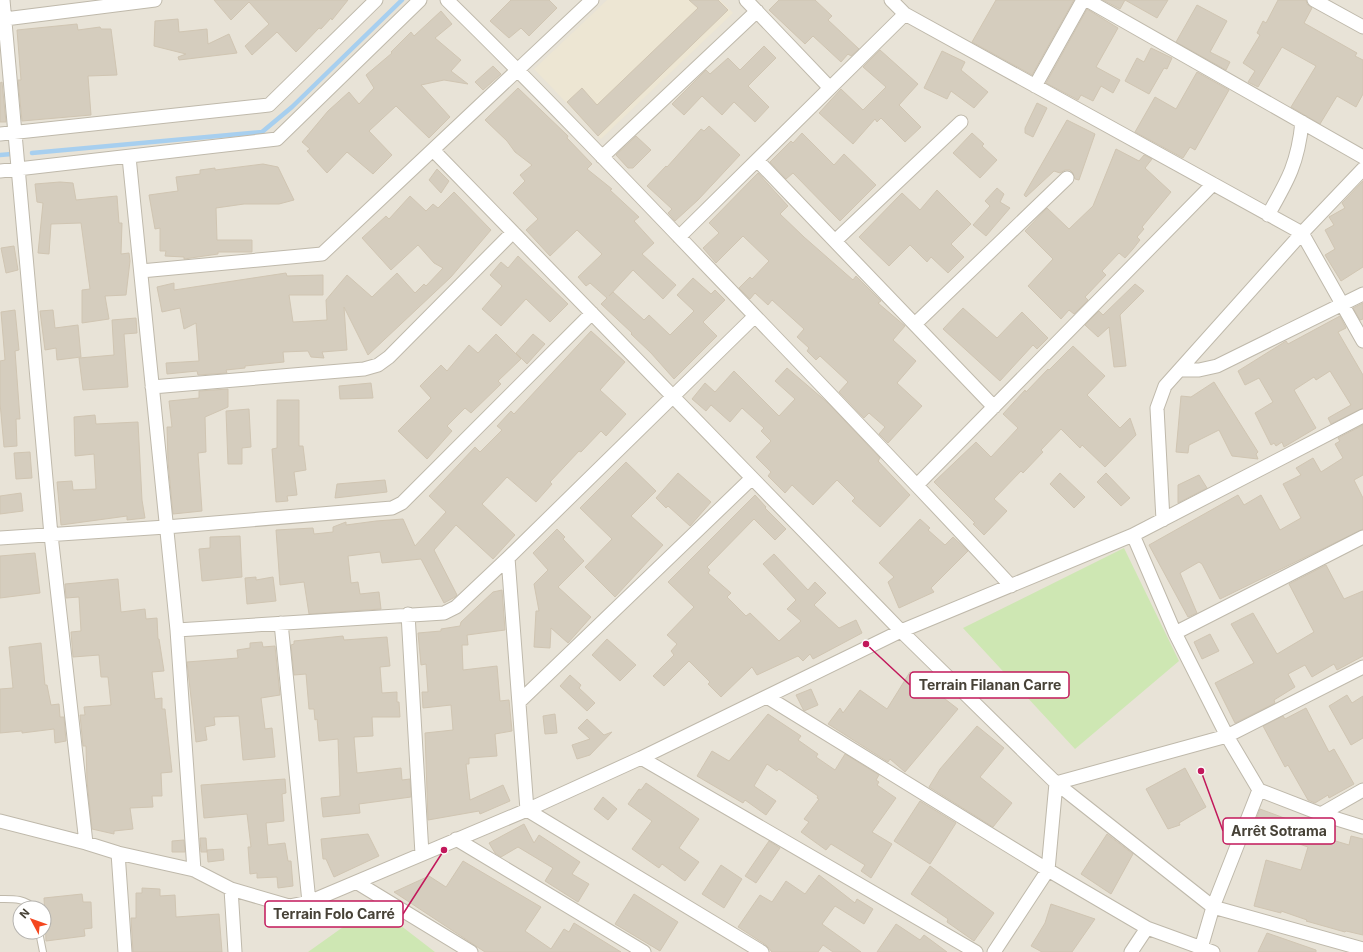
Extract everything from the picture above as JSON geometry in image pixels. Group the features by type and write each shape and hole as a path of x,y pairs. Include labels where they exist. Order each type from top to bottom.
{"street":[{"path":"3,0 51,535 86,843"},
{"path":"5,19 155,0"},
{"path":"0,134 269,105 376,0"},
{"path":"0,171 129,157 277,138 420,0"},
{"path":"447,0 518,70 917,484 1011,586"},
{"path":"141,271 322,254 592,0"},
{"path":"746,0 830,88"},
{"path":"891,0 905,14 1302,233 1363,341"},
{"path":"1035,86 1083,0"},
{"path":"1087,0 1363,157"},
{"path":"1314,0 1363,27"},
{"path":"602,157 757,11"},
{"path":"679,237 905,14"},
{"path":"835,240 961,122"},
{"path":"1268,215 1291,174 1300,148 1302,122"},
{"path":"433,150 901,631 1056,783 1213,908 1363,949"},
{"path":"129,157 177,630 194,870"},
{"path":"757,160 994,407"},
{"path":"1163,520 1157,408 1165,386 1302,233 1363,169"},
{"path":"915,324 1067,178"},
{"path":"917,484 1213,184"},
{"path":"152,387 364,369 378,365 389,356 513,232"},
{"path":"1180,370 1199,370 1217,366 1363,294"},
{"path":"0,538 166,527 392,508 402,503 592,313"},
{"path":"177,630 408,614 444,613 456,607 755,316"},
{"path":"0,821 86,843 118,853 194,870 231,889 290,906 309,902 527,810 642,758 901,631 1133,536 1363,416"},
{"path":"519,702 752,478"},
{"path":"1133,536 1175,633 1227,736 1259,790 1321,814 1363,826"},
{"path":"1175,633 1363,537"},
{"path":"508,558 527,810"},
{"path":"408,614 422,854"},
{"path":"282,623 309,902"},
{"path":"1056,783 1227,736 1363,666"},
{"path":"767,696 1048,870 1147,928 1207,950 1213,908 1259,790"},
{"path":"642,758 976,952"},
{"path":"994,952 1048,870 1056,783"},
{"path":"1321,814 1363,790"},
{"path":"527,810 762,952"},
{"path":"456,839 644,952"},
{"path":"118,853 125,952"},
{"path":"356,882 471,952"},
{"path":"231,889 235,952"},
{"path":"1132,952 1147,928"}],"lane":[{"path":"0,900 12,900"},
{"path":"40,940 43,952"}],"shaded area":[{"path":"0,0 1363,0 1363,952 0,952"},
{"path":"607,0 720,0 733,13 601,139 534,69"}],"green space":[{"path":"1124,548 1179,661 1075,749 963,628"},
{"path":"374,905 435,952 308,952"}],"building":[{"path":"214,0 348,0 332,20 331,18 321,29 319,28 296,52 277,32 252,55 245,46 269,24 249,2 231,20"},
{"path":"511,0 549,0 557,8 529,36 521,28 509,38 490,21"},
{"path":"689,0 718,0 728,10 598,136 567,102 582,88 597,105 698,8"},
{"path":"779,0 815,0 832,16 828,20 859,49 851,56 848,54 841,62 813,36 805,44 769,10"},
{"path":"996,0 1074,0 1032,75 972,42"},
{"path":"1103,0 1125,0 1120,9"},
{"path":"1125,0 1168,0 1157,18"},
{"path":"1278,0 1306,0 1307,4 1312,8 1304,23 1357,53 1355,56 1363,60 1363,94 1356,107 1337,96 1320,124 1291,107 1316,66 1282,47 1258,87 1248,82 1255,71 1243,63 1260,35 1257,33 1263,21 1266,23"},
{"path":"1197,5 1227,21 1210,52 1230,62 1226,70 1176,42"},
{"path":"1087,9 1118,28 1096,67 1120,80 1113,93 1101,86 1093,101 1081,95 1078,100 1046,83"},
{"path":"441,11 452,24 435,38 461,60 451,71 468,84 444,80 421,85 450,117 429,138 396,106 369,131 392,155 373,174 347,152 327,173 307,151 310,149 302,142 328,111 349,92 359,104 374,88 366,75 392,53 391,52 411,32 414,36"},
{"path":"178,19 179,32 207,29 208,44 229,34 237,53 179,60 178,57 186,54 154,46 155,21"},
{"path":"77,24 78,30 100,27 101,29 111,29 117,75 88,76 91,115 22,121 18,80 21,80 17,30"},
{"path":"764,46 776,58 748,86 769,107 755,122 734,102 722,115 702,96 684,115 672,104 706,70 710,74 728,58 740,70"},
{"path":"1151,48 1172,58 1167,69 1164,68 1149,94 1125,81 1137,58 1144,62"},
{"path":"880,50 918,84 899,105 921,127 905,142 881,118 877,122 875,119 853,144 819,113 841,89 863,110 886,87 863,67"},
{"path":"942,51 965,62 961,70 988,92 974,108 951,91 947,99 924,88"},
{"path":"493,66 501,74 483,90 475,82"},
{"path":"1197,72 1229,90 1195,150 1190,147 1183,158 1135,132 1155,97 1176,109"},
{"path":"2,82 6,122 0,122 0,83"},
{"path":"518,88 568,136 567,138 592,164 587,169 612,189 610,190 639,217 634,221 654,243 642,254 676,285 663,299 633,270 609,296 613,292 644,320 649,315 670,335 694,311 677,295 693,278 711,294 715,290 725,300 703,322 717,336 674,379 651,353 631,334 632,333 601,304 607,298 590,283 586,286 578,277 602,254 577,230 550,256 526,230 538,219 513,193 525,181 520,175 532,165 515,152 507,141 485,120"},
{"path":"1037,103 1047,108 1033,137 1025,133 1025,128"},
{"path":"1067,120 1095,134 1079,180 1075,179 1070,170 1065,170 1060,173 1054,171 1026,197 1024,195"},
{"path":"709,126 740,155 698,200 675,221 668,213 672,209 647,186 666,166 667,167 701,129 704,131"},
{"path":"802,133 834,165 844,154 876,185 840,221 793,173 786,179 770,162 791,141 793,143"},
{"path":"972,133 984,144 982,146 997,160 980,178 953,153"},
{"path":"636,136 651,150 633,168 628,168 616,155"},
{"path":"1116,149 1139,161 1144,155 1152,159 1145,168 1171,192 1142,227 1144,229 1137,237 1140,240 1133,249 1125,258 1119,253 1102,271 1106,275 1085,297 1088,300 1074,314 1069,310 1061,319 1028,286 1053,259 1025,231 1047,208 1069,229 1093,206"},
{"path":"263,164 278,167 294,200 279,204 244,204 216,208 217,240 252,240 252,252 218,252 218,254 184,259 184,257 165,256 166,251 160,251 160,228 155,229 149,195 178,191 176,177 200,174 200,170 215,168 215,170"},
{"path":"437,169 449,181 441,193 429,180"},
{"path":"758,173 788,206 780,214 853,280 856,276 881,301 878,303 905,326 893,340 916,361 897,383 922,406 888,443 879,434 885,427 869,413 864,418 839,392 848,382 820,356 816,360 807,351 809,348 797,337 804,329 772,300 768,305 755,293 750,299 739,288 750,277 752,279 769,261 743,236 716,263 703,248 719,233 709,223"},
{"path":"1363,181 1363,267 1341,281 1325,255 1335,249 1325,230 1334,225 1329,217 1345,208 1342,203"},
{"path":"60,182 73,183 76,200 117,196 119,223 122,223 121,254 129,253 130,261 126,295 105,296 109,319 82,323 82,290 90,289 81,223 51,224 49,254 38,253 43,203 37,202 35,184"},
{"path":"997,188 1004,194 1000,202 1010,208 986,236 973,225 990,206 985,201"},
{"path":"937,190 971,224 951,244 964,257 948,273 931,257 927,262 910,245 889,266 859,237 902,193 920,210"},
{"path":"454,192 491,230 451,277 368,355 344,307 347,350 322,352 324,358 311,357 308,351 283,352 284,362 245,366 245,368 226,370 227,373 198,375 197,371 167,374 166,363 199,361 196,323 184,329 180,308 162,312 157,287 174,283 174,290 286,273 287,276 323,275 323,295 289,295 293,322 327,320 326,300 347,275 372,297 397,273 415,293 424,284 426,286 443,268 434,263 418,245 391,270 362,238 386,216 389,219 410,196 426,211 433,204 438,208"},
{"path":"14,246 18,270 6,273 1,248"},
{"path":"518,256 568,304 550,322 526,299 501,326 482,309 502,286 490,275 501,262 508,268"},
{"path":"1135,284 1144,291 1120,315 1126,366 1114,367 1109,327 1098,337 1085,325 1099,311 1103,315"},
{"path":"1363,303 1363,319 1360,320 1353,308"},
{"path":"963,308 997,338 1022,312 1048,338 1037,349 1033,345 1000,381 943,329"},
{"path":"15,310 19,350 15,351 20,419 16,419 17,446 4,447 0,403 0,361 5,360 1,312"},
{"path":"53,310 55,328 78,325 81,357 57,360 56,348 45,350 40,311"},
{"path":"1340,316 1346,328 1338,332 1363,375 1363,408 1331,424 1328,418 1351,405 1330,371 1316,380 1314,377 1294,390 1316,428 1284,447 1282,442 1276,446 1274,443 1271,445 1255,413 1273,402 1259,378 1245,385 1238,371 1286,341 1288,344"},
{"path":"136,318 137,333 124,334 128,387 83,390 79,358 114,355 112,320"},
{"path":"591,331 625,362 600,390 626,414 606,436 601,431 581,452 579,451 550,482 552,484 536,502 507,477 482,504 515,535 493,559 456,525 434,550 457,595 455,597 444,603 421,559 382,563 380,552 348,556 351,583 358,582 360,594 379,592 381,609 309,614 304,582 280,585 276,530 313,528 314,534 333,532 333,527 346,522 346,525 403,519 415,546 446,512 429,496 475,447 480,452 502,430 497,426 511,411 514,414"},
{"path":"496,334 521,359 498,381 501,384 471,413 465,408 447,426 452,431 427,459 398,431 431,398 420,386 441,365 447,371 469,345 478,353"},
{"path":"533,334 545,344 527,364 516,353"},
{"path":"1073,346 1105,376 1087,395 1120,428 1130,418 1136,435 1105,467 1082,445 1080,448 1061,429 1041,450 1043,452 1023,473 1021,471 994,499 1007,511 984,535 973,524 975,523 934,482 976,442 991,457 1018,428 1003,414 1025,390 1026,392"},
{"path":"787,368 828,403 880,458 878,461 910,495 880,527 852,501 855,498 837,480 813,505 792,485 785,493 768,476 771,472 756,457 771,441 761,431 764,428 742,408 730,422 711,405 706,411 692,399 705,383 715,392 734,371 779,416 795,399 775,381"},
{"path":"1214,382 1258,452 1256,454 1258,459 1232,456 1219,430 1189,445 1188,453 1176,452 1181,396 1191,397"},
{"path":"371,383 373,398 340,399 339,386"},
{"path":"228,389 228,407 205,417 206,452 198,453 202,511 173,514 168,461 167,427 172,427 169,401 199,398 199,391"},
{"path":"277,400 299,400 299,446 303,446 306,470 294,472 297,495 287,496 288,501 276,502 272,449 277,448"},
{"path":"249,409 251,447 242,448 242,464 228,464 226,411"},
{"path":"95,415 96,424 138,422 142,500 145,518 127,520 127,516 61,525 57,482 72,481 73,490 96,489 94,454 75,456 74,417"},
{"path":"1363,425 1363,475 1354,480 1363,498 1363,529 1220,599 1202,564 1199,562 1180,573 1197,613 1188,617 1149,545 1238,495 1244,505 1261,495 1280,530 1301,518 1283,484 1301,475 1296,468 1313,458 1321,472 1343,458 1335,444 1340,441 1338,438"},
{"path":"30,452 32,478 16,479 14,453"},
{"path":"626,462 656,491 631,516 663,545 615,597 585,567 612,539 580,508"},
{"path":"678,473 711,502 690,526 668,506 666,508 656,498"},
{"path":"1060,473 1085,497 1074,508 1050,484"},
{"path":"1106,473 1130,498 1121,506 1097,482"},
{"path":"1199,475 1207,488 1178,503 1178,485"},
{"path":"385,480 387,492 335,498 337,484"},
{"path":"21,493 23,511 0,514 0,496"},
{"path":"755,495 766,507 765,508 786,529 775,540 754,519 707,567 710,570 708,573 731,593 727,597 746,616 750,613 779,641 801,621 787,609 796,600 763,564 774,554 808,590 815,582 826,593 814,605 839,628 856,620 862,633 813,659 810,654 803,661 798,656 757,675 752,667 721,697 708,684 710,682 689,661 664,686 653,676 674,655 671,651 677,644 667,635 694,607 668,582"},
{"path":"920,519 930,528 928,530 945,545 953,537 968,551 931,588 934,592 899,608 888,582 894,577 879,563"},
{"path":"557,529 565,537 563,539 584,561 558,587 591,617 568,643 551,628 550,648 534,647 536,611 539,611 534,584 548,570 533,553"},
{"path":"240,536 242,577 202,581 199,549 210,548 210,537"},
{"path":"35,553 40,593 0,598 0,556"},
{"path":"1326,565 1344,599 1363,591 1363,656 1337,670 1334,664 1312,677 1305,665 1288,674 1295,687 1274,700 1275,703 1235,723 1215,683 1254,663 1231,624 1253,613 1277,654 1314,632 1289,584"},
{"path":"256,577 256,580 273,577 276,601 247,604 245,578"},
{"path":"118,579 121,612 145,609 146,619 157,618 158,639 164,671 152,672 155,699 162,698 162,709 165,709 172,772 161,773 162,796 152,796 153,807 130,808 133,829 114,831 114,834 92,829 87,781 86,746 83,746 80,715 85,715 84,707 111,705 108,677 101,677 99,655 73,657 71,632 81,631 79,597 66,598 65,584"},
{"path":"502,590 505,630 467,635 468,645 462,645 463,670 497,666 500,701 509,700 512,731 495,734 497,756 469,758 469,764 466,764 470,800 503,785 510,801 480,814 479,811 428,820 425,733 453,730 451,705 423,708 422,692 428,692 426,664 421,665 418,633 441,631 441,629 460,626 461,622 493,592"},
{"path":"1210,634 1219,651 1202,659 1194,642"},
{"path":"343,636 344,640 387,637 390,666 380,667 382,693 397,692 397,702 399,702 400,717 372,717 373,736 354,737 357,773 401,768 402,780 410,779 411,797 359,804 360,813 323,817 321,798 340,796 338,739 319,741 317,719 315,720 314,709 309,709 306,674 294,675 291,645 294,644 294,641"},
{"path":"607,639 636,665 620,681 592,655"},
{"path":"262,642 263,647 275,646 280,695 261,698 265,729 272,728 275,757 243,760 239,716 214,717 215,725 205,727 207,740 196,742 187,662 238,658 237,650 250,648 250,643"},
{"path":"41,643 45,685 47,685 51,705 59,704 60,717 64,717 66,741 55,743 54,729 22,733 22,731 0,733 0,689 13,688 9,647"},
{"path":"910,672 937,690 936,692 958,709 905,772 890,759 888,762 828,724 840,708 843,713 860,690 887,709"},
{"path":"570,675 581,685 579,688 595,703 587,711 560,686"},
{"path":"811,689 818,705 804,711 796,695"},
{"path":"1347,695 1352,703 1363,696 1363,738 1351,745 1329,706"},
{"path":"1306,708 1329,752 1334,749 1354,784 1329,798 1328,795 1315,803 1308,800 1288,765 1285,767 1263,726 1283,716 1285,719"},
{"path":"555,714 557,733 545,734 543,716"},
{"path":"768,714 801,736 798,740 818,754 816,757 835,770 845,754 879,775 876,780 879,782 877,785 896,798 872,832 892,844 871,878 861,871 865,865 831,844 826,850 801,832 809,822 804,819 819,799 817,798 818,796 779,769 777,771 767,764 754,786 776,801 766,815 745,800 743,803 697,776 712,751 729,761"},
{"path":"587,719 604,735 612,732 590,755 577,759 572,745 590,739 578,728"},
{"path":"977,726 1004,748 980,777 1012,803 993,827 929,787 940,769"},
{"path":"1185,768 1206,807 1179,823 1180,825 1168,829 1146,789"},
{"path":"285,779 286,793 282,794 284,821 266,823 268,845 285,843 288,861 291,861 293,886 278,888 277,877 257,878 257,873 250,874 248,847 251,847 247,814 204,818 201,785"},
{"path":"646,783 699,819 679,848 699,862 685,881 662,864 659,868 632,849 652,821 628,804 639,789 641,790"},
{"path":"603,797 617,809 608,820 594,809"},
{"path":"920,801 956,823 930,864 894,841"},
{"path":"1260,809 1295,822 1292,828 1349,845 1351,836 1363,839 1363,935 1345,932 1306,921 1307,920 1281,911 1281,913 1254,906 1266,860 1301,870 1308,847 1253,828"},
{"path":"524,824 534,843 539,835 580,862 572,874 589,884 578,902 545,881 553,868 518,847 501,857 495,853 489,843"},
{"path":"368,834 379,856 334,877 326,859 323,859 321,839"},
{"path":"1107,834 1133,854 1111,894 1081,874"},
{"path":"200,838 206,838 207,852 201,852"},
{"path":"184,840 185,852 172,852 172,841"},
{"path":"769,841 780,848 756,883 745,876"},
{"path":"223,849 224,860 208,862 207,850"},
{"path":"463,861 541,907 525,931 551,949 564,929 569,932 574,923 621,952 485,952 394,892 429,876 446,887"},
{"path":"721,865 742,879 724,908 702,894"},
{"path":"930,866 994,913 974,941 947,922 948,919 911,894"},
{"path":"819,875 855,903 857,899 873,909 864,924 835,906 822,924 861,952 833,952 823,945 818,952 772,952 766,945 738,927 760,895 772,902 786,881 805,894"},
{"path":"142,888 160,889 160,896 175,895 176,917 219,914 222,952 133,952 131,918 136,918 136,893 142,893"},
{"path":"82,894 83,902 91,902 92,928 84,929 85,936 46,941 52,940 52,900 44,900 44,898"},
{"path":"634,894 678,922 660,951 615,924"},
{"path":"1051,904 1095,919 1072,952 1042,952 1031,946 1045,923"},
{"path":"896,924 920,940 924,935 947,952 877,952"},
{"path":"1267,933 1316,950 1316,952 1258,952"}],"waterway":[{"path":"32,153 262,132 292,107 402,0"},
{"path":"0,155 12,154"}],"place":[{"name":"Terrain Filanan Carre","path":"866,644"},
{"name":"Arrêt Sotrama","path":"1201,771"},
{"name":"Terrain Folo Carré","path":"444,850"}]}
